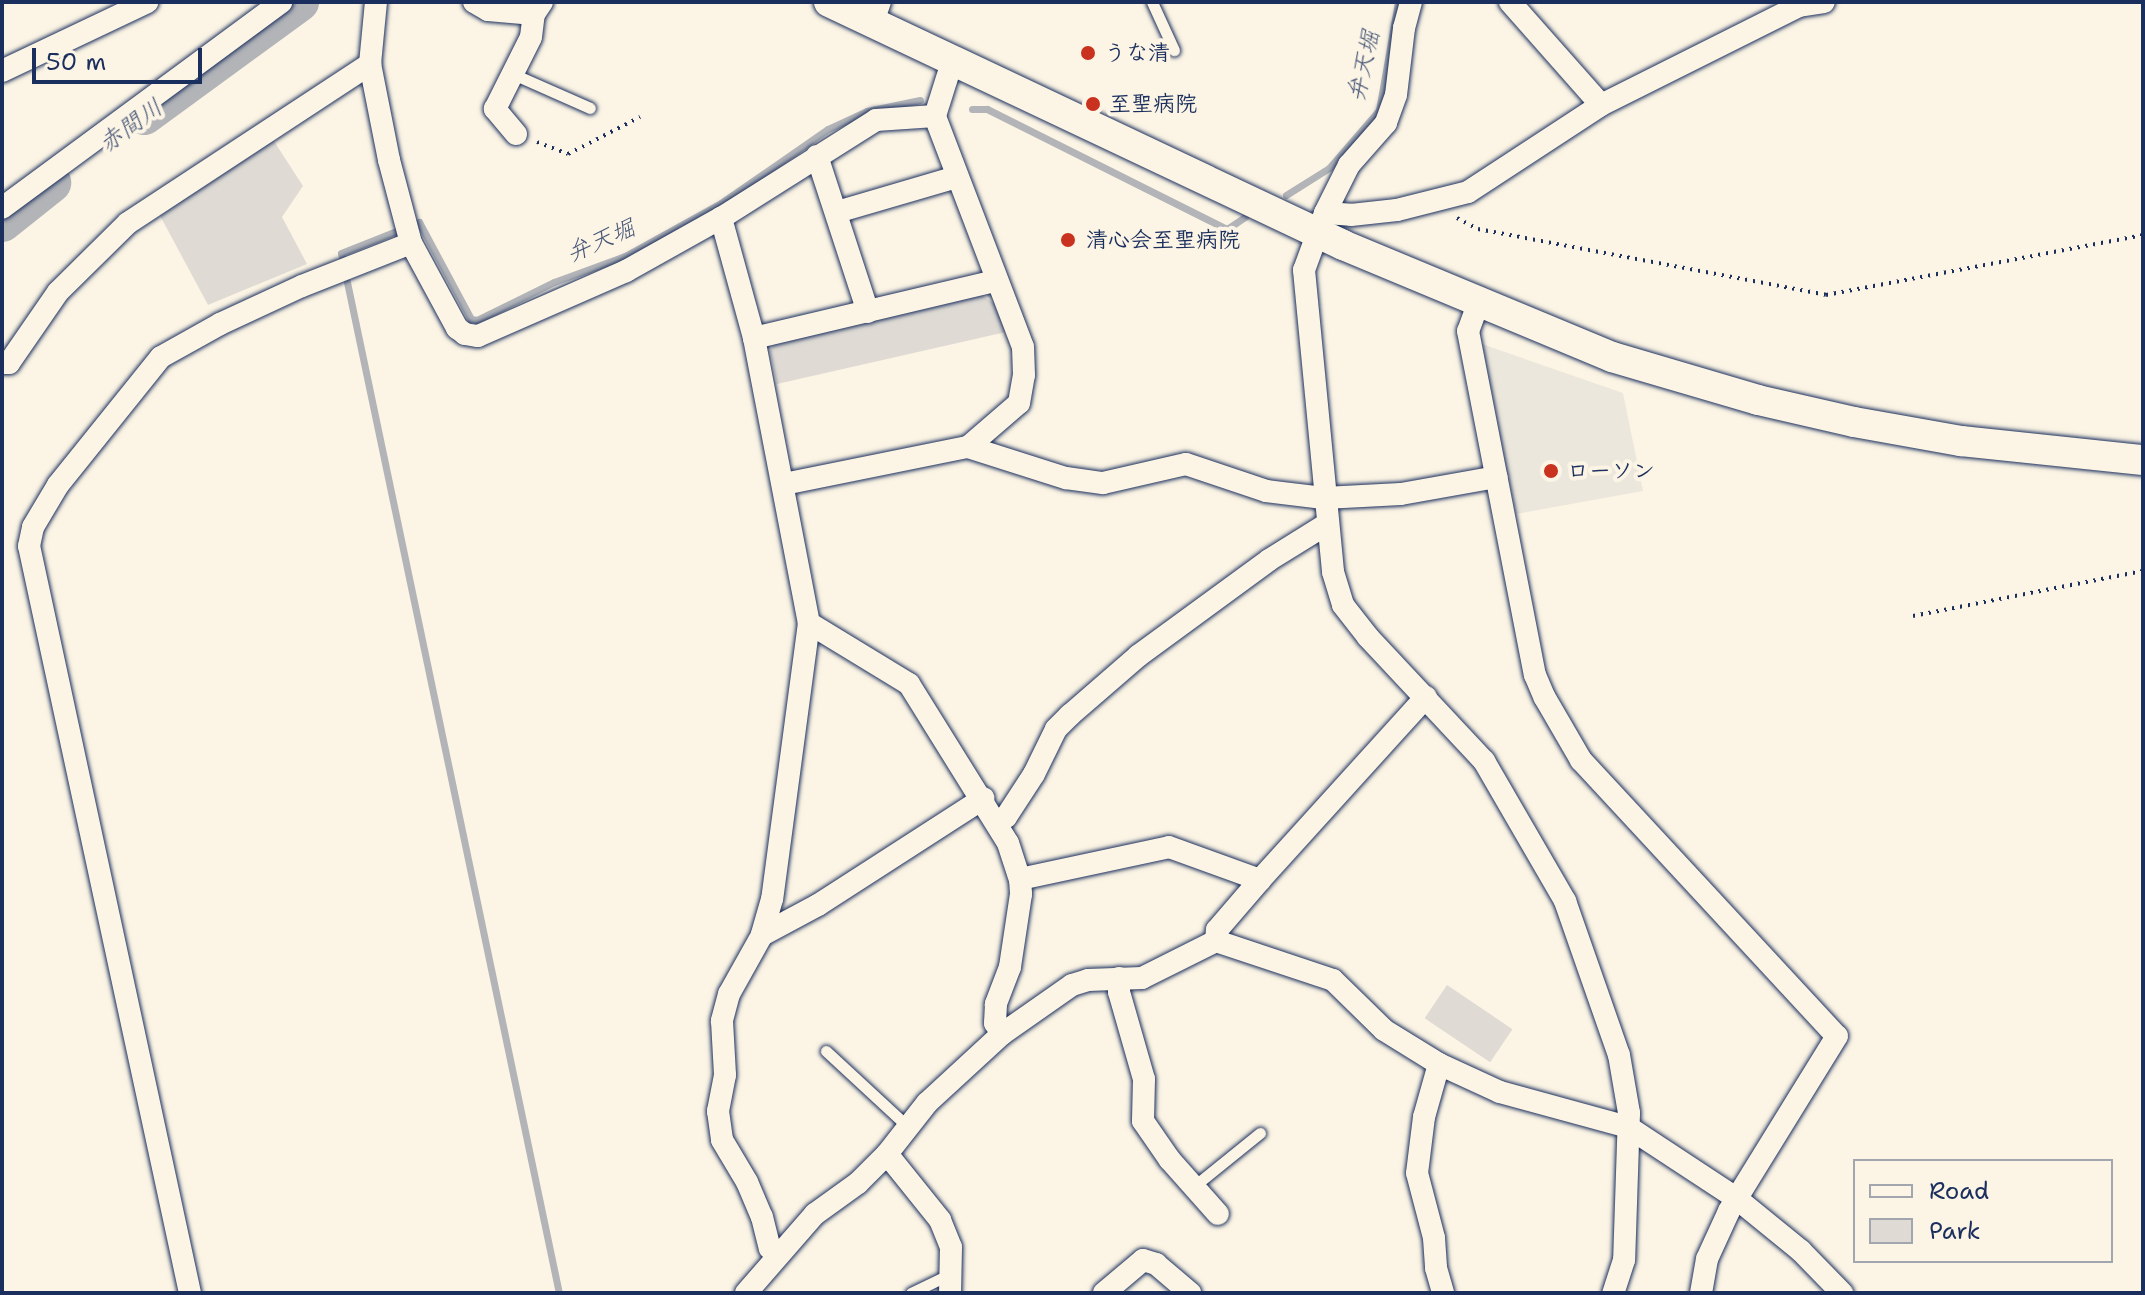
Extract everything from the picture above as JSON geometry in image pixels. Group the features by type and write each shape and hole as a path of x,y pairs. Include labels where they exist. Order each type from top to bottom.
{"street":[{"path":"2,71 147,2"},
{"path":"2,208 281,2"},
{"path":"376,2 370,64 389,160 408,231 457,328 465,334 478,336 626,271 721,218 876,120 935,116"},
{"path":"474,2 488,10 538,8 531,37 495,109 516,134"},
{"path":"829,2 877,12 953,59 1321,223 1478,304 1612,357 1758,400 1961,441 2143,460"},
{"path":"1411,2 1404,28 1396,95 1386,123 1349,165 1321,223 1304,270 1333,572 1343,605 1368,637 1484,761 1565,901 1619,1055 1628,1127 1624,1260 1613,1293"},
{"path":"1510,2 1601,105"},
{"path":"1321,223 1351,215 1430,204 1468,192 1601,105 1799,6 1824,2"},
{"path":"953,59 935,116 995,281 1023,347 1024,375 1019,403 968,447"},
{"path":"2,363 9,363 58,292 128,223 370,64"},
{"path":"817,156 868,312"},
{"path":"837,212 957,177"},
{"path":"721,218 754,338 809,623 772,899 762,935 729,994 722,1021 725,1075 718,1111 722,1140 747,1182 762,1217 770,1248 778,1256"},
{"path":"190,1293 29,546 33,527 58,485 161,357 220,324 408,231"},
{"path":"754,338 995,281"},
{"path":"1478,304 1468,331 1535,675 1581,760 1837,1036 1736,1198 1707,1259 1701,1293"},
{"path":"784,484 968,447 1066,478 1103,483 1186,464 1266,491 1324,498 1401,494 1496,477"},
{"path":"998,821 1006,817 1034,774 1056,729 1070,715 1138,656 1269,560 1327,524"},
{"path":"809,623 909,684 998,821 1020,879 1014,951 996,1004 995,1023 1002,1034"},
{"path":"1216,941 1217,930 1260,880 1426,697"},
{"path":"762,935 818,905 984,798"},
{"path":"1020,879 1169,847 1260,880"},
{"path":"746,1293 815,1214 858,1183 887,1154 927,1103 1002,1034 1072,985 1088,980 1142,978 1216,941 1333,980 1384,1030 1439,1064 1500,1092 1628,1127 1736,1198 1801,1251 1842,1293"},
{"path":"1119,978 1119,992 1144,1079 1143,1121 1193,1187 1218,1214"},
{"path":"1439,1064 1424,1117 1417,1173 1434,1238 1436,1268 1443,1293"},
{"path":"887,1154 940,1220 951,1247 949,1284"},
{"path":"1104,1293 1143,1260 1156,1264 1190,1293"}],"lane":[{"path":"1152,2 1174,50"},
{"path":"513,74 590,108"},
{"path":"826,1051 908,1127"},
{"path":"1193,1187 1260,1133"},
{"path":"911,1293 949,1284"}],"path":[{"path":"516,134 568,154 640,117"},
{"path":"1430,204 1478,229 1826,295 2143,235"},
{"path":"1913,616 2143,571"}],"shaded area":[{"path":"1479,343 1623,393 1643,491 1516,514"}],"green space":[{"path":"270,135 303,186 282,217 307,264 208,305 157,210"},
{"path":"981,295 998,306 1006,332 777,384 770,351 776,341"},
{"path":"1447,985 1512,1029 1490,1062 1425,1018"}],"waterway":[{"name":"赤間川","path":"144,115 299,2"},
{"name":"弁天堀","path":"1286,195 1329,168 1379,110 1398,2"},
{"name":"弁天堀","path":"343,260 341,253 419,222 471,319 477,320 554,282 625,256 721,203 828,129 867,111 920,100"},
{"name":"弁天堀","path":"972,109 987,109 1227,229 1245,217"},
{"name":"赤間川","path":"2,222 51,183"},
{"path":"347,282 559,1293"}],"place":[{"name":"うな清","path":"1088,53"},
{"name":"至聖病院","path":"1093,104"},
{"name":"清心会至聖病院","path":"1068,240"},
{"name":"ローソン","path":"1551,471"}]}
